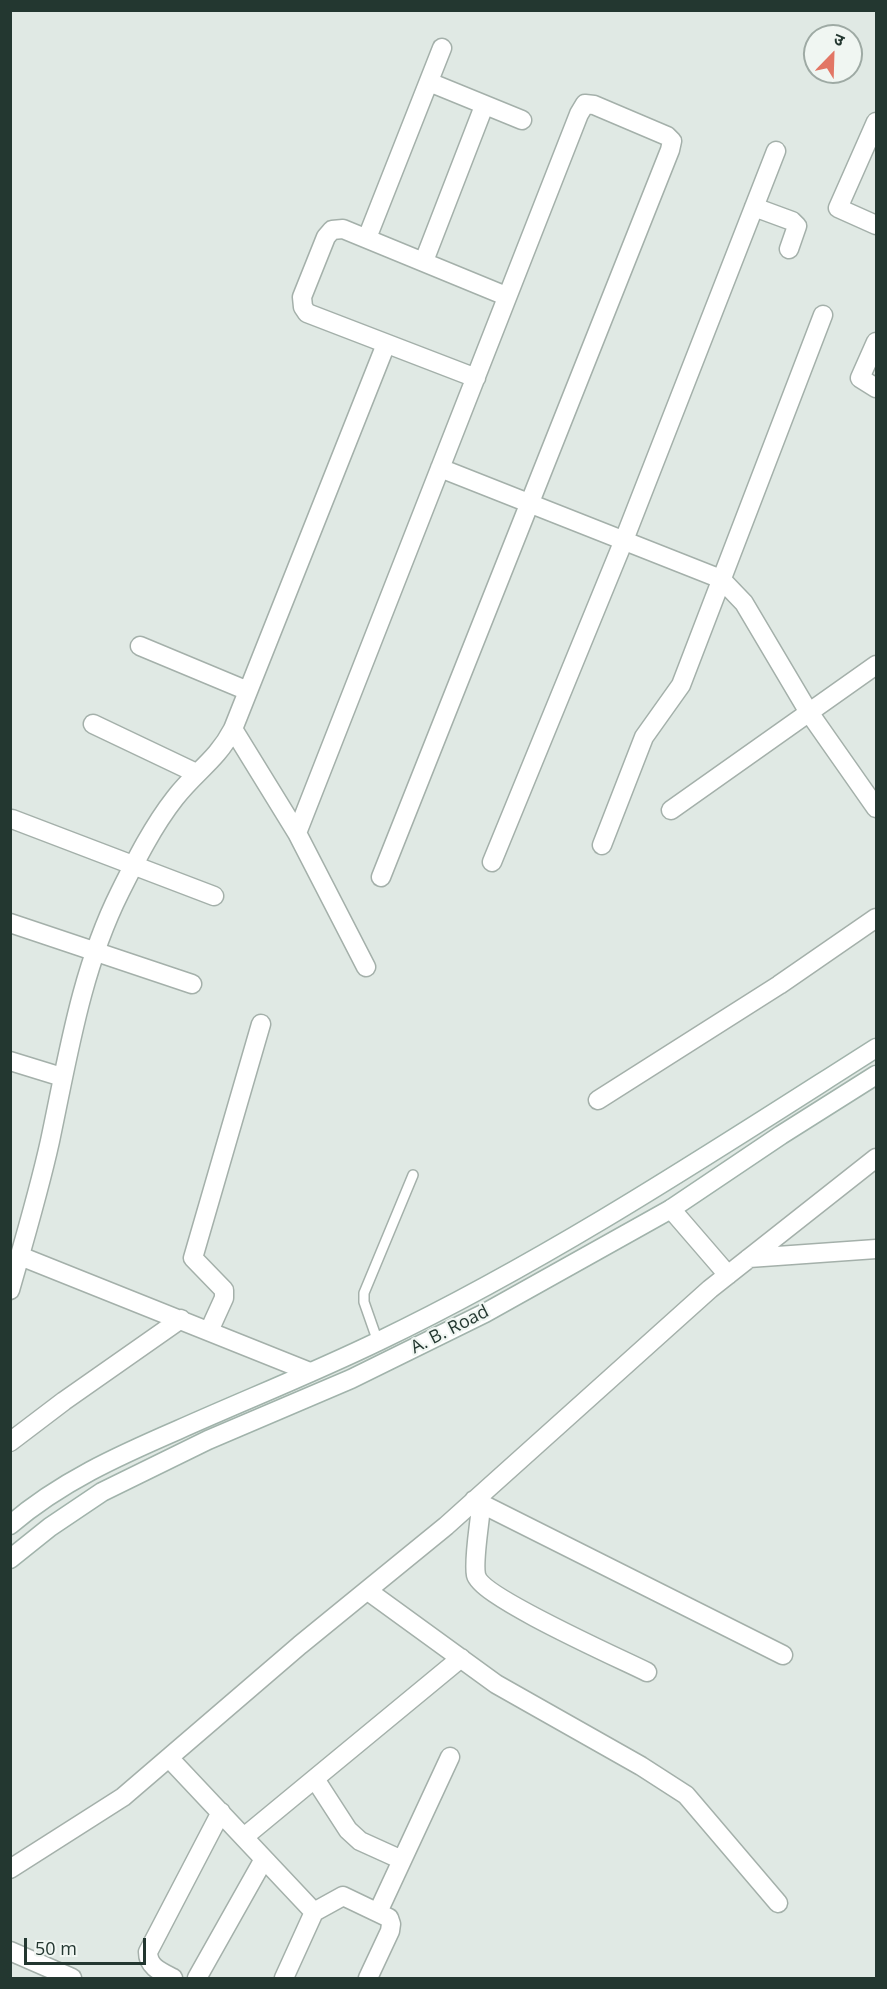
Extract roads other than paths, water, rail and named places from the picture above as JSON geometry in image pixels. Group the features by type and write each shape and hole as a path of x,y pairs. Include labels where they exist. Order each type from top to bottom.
{"street":[{"path":"367,238 442,48"},
{"path":"429,82 522,120"},
{"path":"297,833 506,296 585,104 667,136 672,141 381,877"},
{"path":"424,261 484,106"},
{"path":"876,122 838,208 876,225"},
{"path":"492,862 624,540 776,151"},
{"path":"754,207 792,221 797,226 789,249"},
{"path":"476,378 308,313 303,307 302,297 332,230 343,229 506,296"},
{"path":"602,845 644,737 681,685 823,315"},
{"path":"876,342 860,378 876,388"},
{"path":"10,1290 38,1194 75,1017 96,950 119,893 161,816 196,773 222,750 233,729 386,344"},
{"path":"440,468 721,579 744,603 808,711 876,808"},
{"path":"140,646 248,691"},
{"path":"671,810 876,665"},
{"path":"93,724 196,773"},
{"path":"233,729 297,833 366,967"},
{"path":"12,819 214,896"},
{"path":"598,1100 778,985 876,918"},
{"path":"10,923 192,984"},
{"path":"209,1331 224,1298 224,1290 193,1258 261,1024"},
{"name":"A. B. Road","path":"10,1526 37,1502 98,1465 378,1342 475,1291 654,1189 876,1048"},
{"path":"10,1060 62,1077"},
{"name":"A. B. Road","path":"10,1559 50,1527 102,1491 208,1440 425,1344 485,1313 671,1209 876,1075"},
{"path":"10,1869 123,1797 170,1759 300,1645 446,1526 478,1503 728,1275 876,1158"},
{"path":"671,1209 728,1275"},
{"path":"749,1258 876,1249"},
{"path":"20,1256 310,1372"},
{"path":"10,1442 181,1319"},
{"path":"478,1503 783,1655"},
{"path":"478,1503 476,1576 485,1589 544,1622 647,1672"},
{"path":"368,1591 496,1684 641,1766 686,1795 778,1903"},
{"path":"244,1837 461,1658"},
{"path":"378,1912 450,1757"},
{"path":"170,1759 314,1912"},
{"path":"315,1779 354,1835 402,1860"},
{"path":"173,1978 153,1967 148,1959 148,1952 221,1812"},
{"path":"197,1978 264,1859"},
{"path":"284,1978 314,1912 343,1896 389,1918 391,1924 368,1978"},
{"path":"10,1950 64,1977"}],"lane":[{"path":"378,1342 364,1302 364,1293 413,1175"}]}
